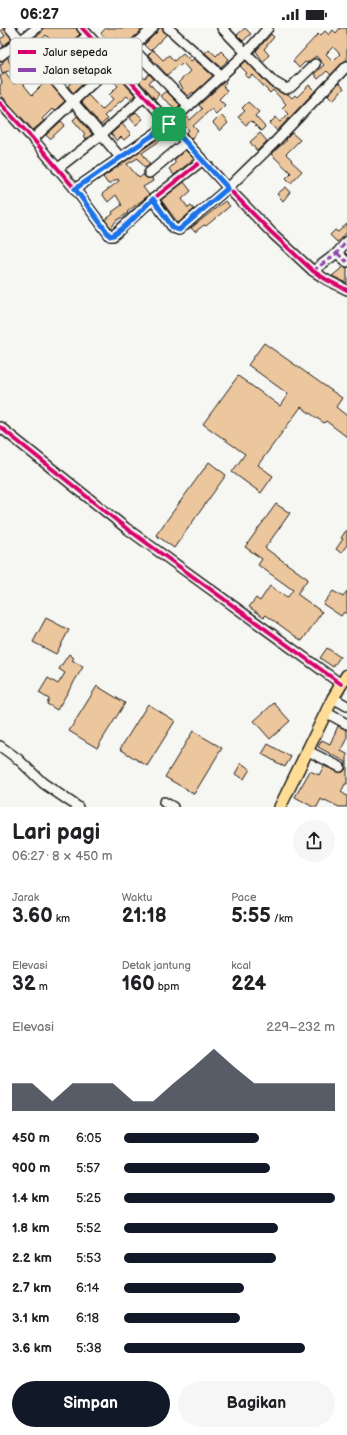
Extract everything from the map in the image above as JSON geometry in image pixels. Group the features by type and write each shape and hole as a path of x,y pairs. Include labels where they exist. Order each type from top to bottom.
{"main road":[{"path":"280,807 333,698 344,679"}],"street":[{"path":"10,28 19,38"},
{"path":"25,38 37,28"},
{"path":"142,39 154,28"},
{"path":"168,28 222,76"},
{"path":"222,28 274,82 286,89 291,87 315,64"},
{"path":"75,189 169,124 246,53 268,28"},
{"path":"0,56 10,49"},
{"path":"142,58 189,106"},
{"path":"153,199 173,228 179,230 228,188 274,143 347,66"},
{"path":"57,84 120,157"},
{"path":"33,139 92,84"},
{"path":"133,84 228,188 271,232 314,271 347,290"},
{"path":"57,169 101,135 144,96"},
{"path":"0,103 33,139 75,189 110,236 113,236 126,226 153,199 203,160"},
{"path":"149,172 186,142"},
{"path":"314,271 336,253 347,241"},
{"path":"336,253 347,262"},
{"path":"0,427 126,528 344,679"},
{"path":"333,698 347,706"},
{"path":"327,712 347,724"},
{"path":"0,746 18,759 43,783 78,807"},
{"path":"308,751 340,767"},
{"path":"164,802 173,807"}],"building":[{"path":"4,28 11,38 3,46 0,39 5,36 1,30"},
{"path":"43,28 76,28 80,34 76,38 49,38 46,35 43,38 34,38 41,33"},
{"path":"106,28 138,28 141,31 133,38 105,38 101,33"},
{"path":"159,28 162,28 166,35 150,51 144,45"},
{"path":"245,28 251,34 243,41 237,35"},
{"path":"340,28 347,28 347,60 343,62 331,75 327,71 318,79 314,74 324,65 316,56 307,63 305,62 299,68 293,61 318,34 320,36 325,31 329,35 333,30 336,33","holes":["333,47 340,54 333,61 326,54"]},
{"path":"271,34 274,37 264,49 269,55 263,62 256,51"},
{"path":"209,49 216,56 221,51 229,59 221,67 205,53"},
{"path":"153,50 163,60 169,55 174,61 183,53 191,61 194,59 213,76 194,93 193,92 188,96 181,90 183,88 178,83 190,71 183,63 180,66 178,65 167,75 148,55"},
{"path":"8,57 10,62 10,71 2,73 0,64 3,63 3,61"},
{"path":"246,61 270,86 283,94 288,94 292,98 295,95 297,97 309,85 315,91 277,131 270,123 276,117 280,122 288,114 282,108 286,104 273,90 270,93 253,75 249,78 245,75 247,73 240,66"},
{"path":"5,72 10,79 10,84 23,84 32,95 43,84 50,84 65,101 54,111 52,109 42,119 44,121 33,130 0,94 0,85 2,83 0,76"},
{"path":"149,74 154,79 149,83 159,94 155,99 142,84 142,76 145,79"},
{"path":"225,81 226,82 223,86 227,91 219,99 225,105 216,114 211,109 193,126 198,131 191,139 186,133 189,130 181,122 186,116 190,120 202,109 199,105"},
{"path":"339,83 344,88 333,100 328,95"},
{"path":"70,84 83,84 73,93 68,86"},
{"path":"116,84 125,84 135,95 130,99 127,96 117,104 104,116 107,119 101,125 81,102 88,95 102,110 113,99 109,95 118,86"},
{"path":"166,91 180,105 176,109 160,96"},
{"path":"248,102 259,112 255,116 265,127 261,131 251,121 246,125 238,117 245,111 242,108"},
{"path":"136,112 143,119 136,125 130,118"},
{"path":"221,115 228,123 220,131 213,123"},
{"path":"77,116 92,134 86,139 83,136 85,134 73,120"},
{"path":"61,121 65,125 50,139 46,135"},
{"path":"122,124 131,134 124,140 121,137 117,141 111,134"},
{"path":"260,133 267,141 257,151 250,142"},
{"path":"292,133 300,140 286,154 302,171 291,183 286,178 291,173 271,154 287,140 286,139"},
{"path":"159,138 161,140 142,153 150,164 145,168 138,158 127,164 139,178 143,175 147,178 152,178 153,181 143,187 149,195 116,221 111,228 105,220 113,214 112,212 122,205 116,195 108,202 102,194 119,181 118,179 108,184 103,177"},
{"path":"185,150 194,159 174,175 169,169 176,162 174,160"},
{"path":"184,182 191,191 182,199 188,208 191,206 194,209 178,223 161,200"},
{"path":"286,187 290,192 283,201 277,194"},
{"path":"225,201 230,206 206,226 204,225 195,232 191,228"},
{"path":"347,224 347,232 337,242 330,235 335,230 338,232"},
{"path":"343,267 347,268 347,283 332,276"},
{"path":"264,343 342,398 336,407 347,416 347,437 326,421 324,423 301,407 258,465 273,476 261,493 232,472 245,454 203,424 238,376 280,406 288,394 248,365"},
{"path":"209,462 226,475 174,548 156,535"},
{"path":"276,504 290,513 265,548 308,579 297,594 322,612 302,641 266,615 264,617 249,607 256,598 260,601 270,586 287,598 293,590 258,565 262,559 245,547"},
{"path":"347,529 347,545 341,553 336,549 343,539 341,538"},
{"path":"333,591 343,597 347,591 347,614 344,612 341,616 323,604"},
{"path":"46,618 69,630 56,654 33,642"},
{"path":"327,648 340,657 333,667 320,658"},
{"path":"69,654 74,658 72,660 83,667 57,710 47,704 49,699 39,693 48,678 58,684 65,673 59,669"},
{"path":"97,686 125,703 97,748 69,731"},
{"path":"274,703 290,721 270,739 254,721"},
{"path":"148,704 175,721 147,766 120,749"},
{"path":"338,726 347,730 347,740 341,751 347,754 347,784 345,784 341,792 347,796 347,807 339,807 321,799 317,807 313,807 295,797 310,771 319,775 324,766 338,772 343,772 345,770 346,762 318,747 322,740 330,744"},
{"path":"193,731 222,748 194,794 165,777"},
{"path":"268,744 291,757 285,767 262,754"},
{"path":"241,763 250,769 244,779 235,774"}],"marked path":[{"path":"313,271 337,253 347,241"},
{"path":"337,253 347,262"}],"cycle path":[{"path":"82,28 91,38"},
{"path":"133,84 228,188 271,232 313,271 347,290"},
{"path":"0,103 33,139 75,189 110,236 113,236 153,199 203,160"},
{"path":"0,427 126,528 341,684"}],"route":[{"path":"169,124 228,188 179,230 175,230 173,228 153,199 126,226 112,237 110,236 107,234 75,189 169,124"}]}
